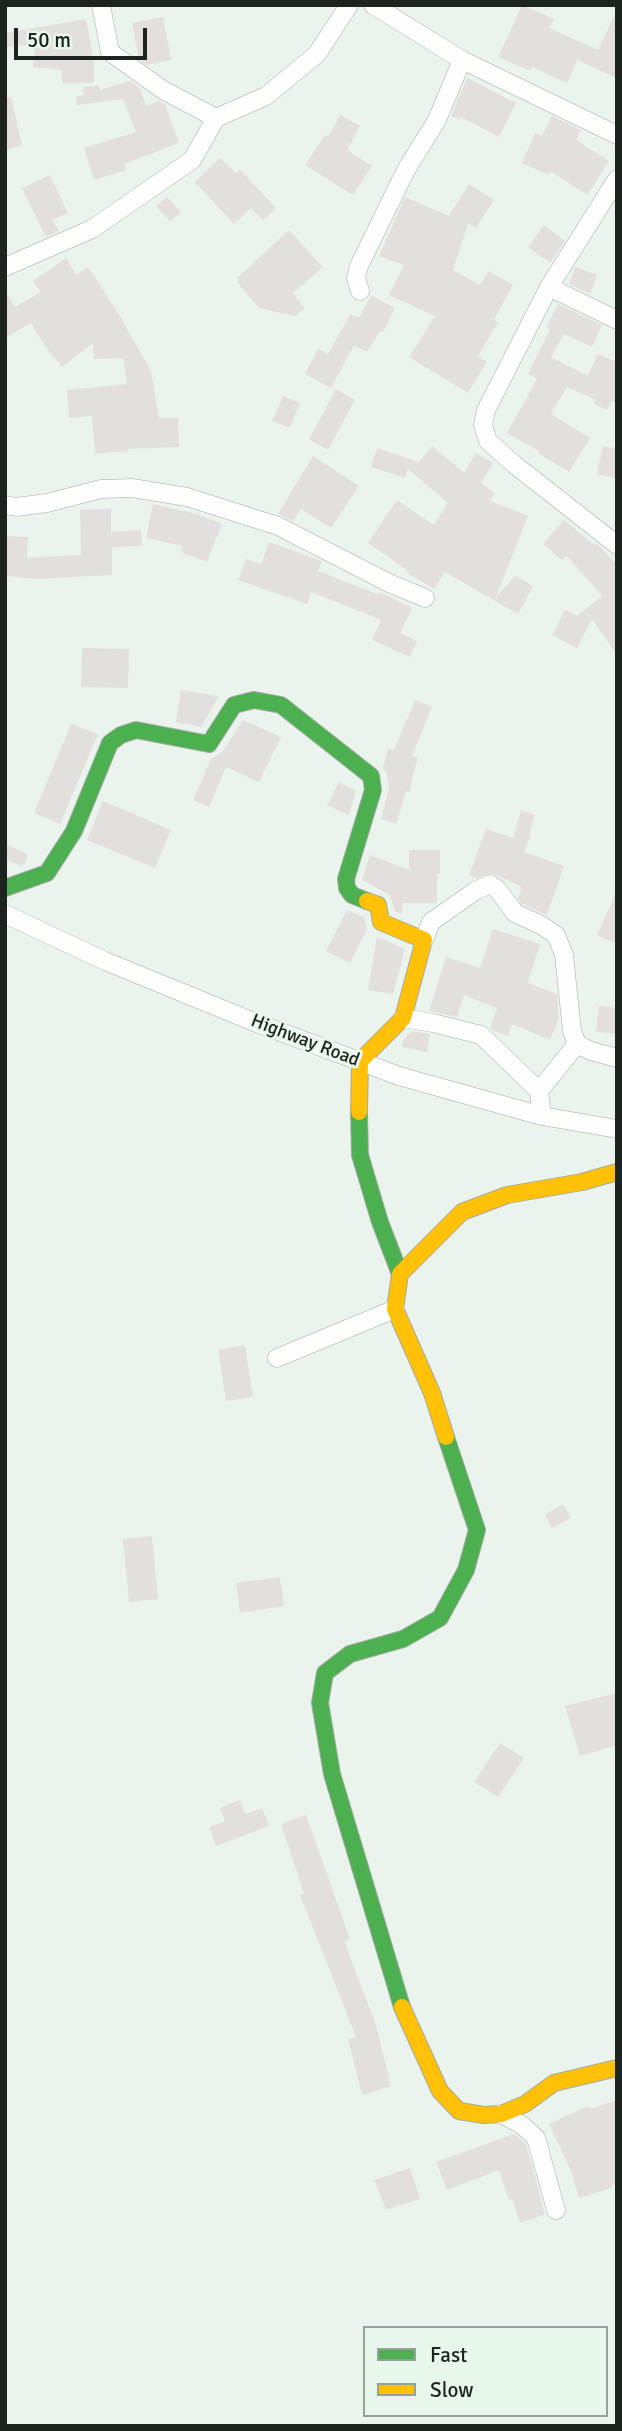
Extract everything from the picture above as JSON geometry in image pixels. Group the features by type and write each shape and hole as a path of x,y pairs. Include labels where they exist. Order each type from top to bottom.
{"street":[{"path":"101,5 110,52 163,90 216,117"},
{"path":"5,267 92,229 192,160 216,117 266,96 317,54 349,5"},
{"path":"373,5 462,60 617,135"},
{"path":"359,290 356,278 359,265 406,170 437,120 462,60"},
{"path":"617,179 549,287 486,410 483,425 488,441 617,545"},
{"path":"549,287 617,320"},
{"path":"5,505 16,507 47,503 101,489 132,488 187,497 278,526 389,583 425,598"},
{"path":"5,888 47,873 74,831 110,743 121,734 136,730 209,744 234,705 254,700 281,705 371,776 373,790 346,879 348,888 352,895 378,905 381,922 424,940"},
{"path":"617,1058 591,1051 578,1044 572,1031 564,955 556,935 515,913 490,884 475,891 431,922 403,1018 360,1061 360,1155 380,1222 400,1274 395,1309 432,1393 477,1530 466,1570 440,1618 403,1639 350,1654 326,1673 320,1703 332,1774 399,2000 440,2091 459,2111 484,2115 501,2114 524,2104 554,2083 617,2068"},
{"name":"Highway Road","path":"5,914 105,961 254,1022 400,1076 542,1116 617,1129"},
{"path":"403,1018 481,1035 539,1091 542,1116"},
{"path":"539,1091 578,1044"},
{"path":"400,1274 462,1212 507,1195 582,1182 617,1172"},
{"path":"277,1358 395,1309"},
{"path":"501,2114 522,2124 536,2138 556,2210"}],"building":[{"path":"522,5 554,19 549,28 598,50 617,10 617,78 577,60 567,83 532,67 530,71 498,57"},
{"path":"163,17 171,60 147,65 139,59 132,23"},
{"path":"86,19 94,62 94,83 62,83 62,70 33,67 35,45 5,47 5,33"},
{"path":"467,78 516,103 499,137 461,117 460,120 451,116"},
{"path":"130,81 140,88 146,106 159,101 165,104 179,143 124,164 126,170 94,180 84,148 136,132 123,99 77,105 76,97 84,94 83,87 99,85 100,90"},
{"path":"11,97 22,145 5,150 5,98"},
{"path":"340,115 360,126 347,150 372,166 353,195 305,165 325,135 328,137"},
{"path":"552,116 581,130 576,140 609,161 587,195 550,171 549,175 522,163 535,133 542,136"},
{"path":"220,158 236,173 240,170 276,208 263,220 251,208 234,224 195,182"},
{"path":"50,175 68,213 52,220 59,231 46,237 22,188"},
{"path":"469,184 494,200 476,228 468,223 453,270 480,285 489,271 513,285 494,320 498,322 478,356 487,362 468,393 409,357 435,316 389,295 404,265 379,256 405,197 449,216"},
{"path":"167,197 181,212 170,221 156,206"},
{"path":"544,225 565,241 550,263 528,247"},
{"path":"289,230 323,267 293,293 305,308 295,316 259,308 237,282 237,278"},
{"path":"66,258 76,275 88,267 120,316 151,371 159,418 178,418 179,447 127,449 128,451 95,454 92,416 69,418 67,390 127,384 123,358 94,359 93,343 62,367 31,323 5,338 5,291 15,307 41,292 33,281"},
{"path":"575,267 597,275 590,294 569,284"},
{"path":"371,295 395,308 383,332 380,331 367,352 354,345 331,388 305,374 318,349 328,354 350,315 360,317"},
{"path":"558,304 602,325 592,347 564,334 551,357 588,376 598,354 617,362 617,403 612,400 607,410 594,404 596,400 567,387 551,414 590,438 569,472 507,433 537,379 528,374 550,329 546,327"},
{"path":"336,389 355,400 328,450 309,439"},
{"path":"283,396 300,403 290,428 272,421"},
{"path":"432,446 464,473 476,453 493,463 481,483 495,493 490,501 528,516 496,597 515,576 533,586 518,614 445,572 434,589 368,543 397,500 434,525 448,503 408,469 405,478 371,467 377,448 419,462"},
{"path":"603,446 617,449 617,479 597,474"},
{"path":"313,456 359,486 331,528 301,509 293,521 278,514"},
{"path":"153,504 197,514 222,524 207,562 181,552 183,546 146,538"},
{"path":"111,509 111,532 141,530 142,546 112,547 112,575 39,579 5,576 5,536 28,537 27,558 81,555 80,510"},
{"path":"564,520 594,545 596,543 617,565 617,655 592,619 577,648 552,635 565,610 577,616 602,596 567,556 562,560 543,544"},
{"path":"269,542 322,561 318,571 379,595 380,592 412,608 400,633 417,641 410,657 372,640 381,621 367,614 311,592 307,604 238,580 246,559 261,564"},
{"path":"82,648 129,649 128,688 81,687"},
{"path":"181,690 219,696 201,727 176,722"},
{"path":"415,700 432,707 412,756 418,757 409,792 406,791 396,824 381,819 389,788 383,767 388,749 394,750"},
{"path":"243,720 281,737 259,782 226,767 209,807 193,800 211,759 222,752"},
{"path":"71,724 98,734 60,824 34,813"},
{"path":"339,782 356,791 349,815 327,805"},
{"path":"103,801 171,830 155,868 87,840"},
{"path":"521,810 535,815 524,852 564,866 547,915 522,904 518,899 522,887 492,873 477,878 469,875 486,829 513,838"},
{"path":"5,844 28,854 24,865 5,859"},
{"path":"409,850 440,850 437,903 402,903 402,914 395,911 390,895 362,880 370,855 409,870"},
{"path":"617,891 617,944 597,935"},
{"path":"347,910 364,917 367,929 350,963 326,951"},
{"path":"493,929 540,944 528,983 557,994 559,1019 550,1040 512,1024 508,1036 492,1030 490,1028 497,1008 464,995 457,1017 429,1011 446,957 480,968"},
{"path":"377,937 405,949 393,994 368,990"},
{"path":"599,1006 617,1008 617,1034 596,1032"},
{"path":"412,1031 430,1034 427,1052 402,1047 403,1040"},
{"path":"245,1345 253,1397 226,1401 218,1350"},
{"path":"563,1504 571,1518 552,1528 545,1515"},
{"path":"152,1536 158,1599 129,1602 123,1539"},
{"path":"280,1577 284,1606 240,1613 236,1583"},
{"path":"617,1693 617,1745 580,1756 565,1706"},
{"path":"500,1743 524,1758 498,1797 474,1782"},
{"path":"240,1800 245,1814 262,1808 269,1826 216,1846 209,1827 225,1821 220,1808"},
{"path":"306,1815 350,1939 344,1941 376,2025 391,2086 362,2095 348,2039 356,2037 300,1895 304,1893 281,1824"},
{"path":"617,2100 617,2184 579,2198 571,2171 549,2124 588,2106 590,2109"},
{"path":"514,2134 526,2144 545,2214 520,2223 499,2170 447,2190 436,2162"},
{"path":"410,2168 420,2199 386,2210 374,2180"}],"traffic: fast":[{"path":"5,888 47,873 74,831 110,743 121,735 136,730 209,744 234,705 254,700 281,705 371,776 373,790 346,879 347,888 352,895 367,901"},
{"path":"359,1112 360,1155 380,1222 400,1274"},
{"path":"402,2007 332,1774 320,1703 325,1673 350,1654 403,1639 440,1618 466,1570 477,1530 446,1437"}],"traffic: slow":[{"path":"359,1112 360,1061 403,1018 424,940 381,922 378,905 367,901"},
{"path":"446,1437 432,1393 395,1309 400,1274 462,1212 507,1195 582,1182 617,1172"},
{"path":"402,2007 440,2091 459,2111 484,2115 501,2114 525,2104 554,2083 617,2068"}]}
